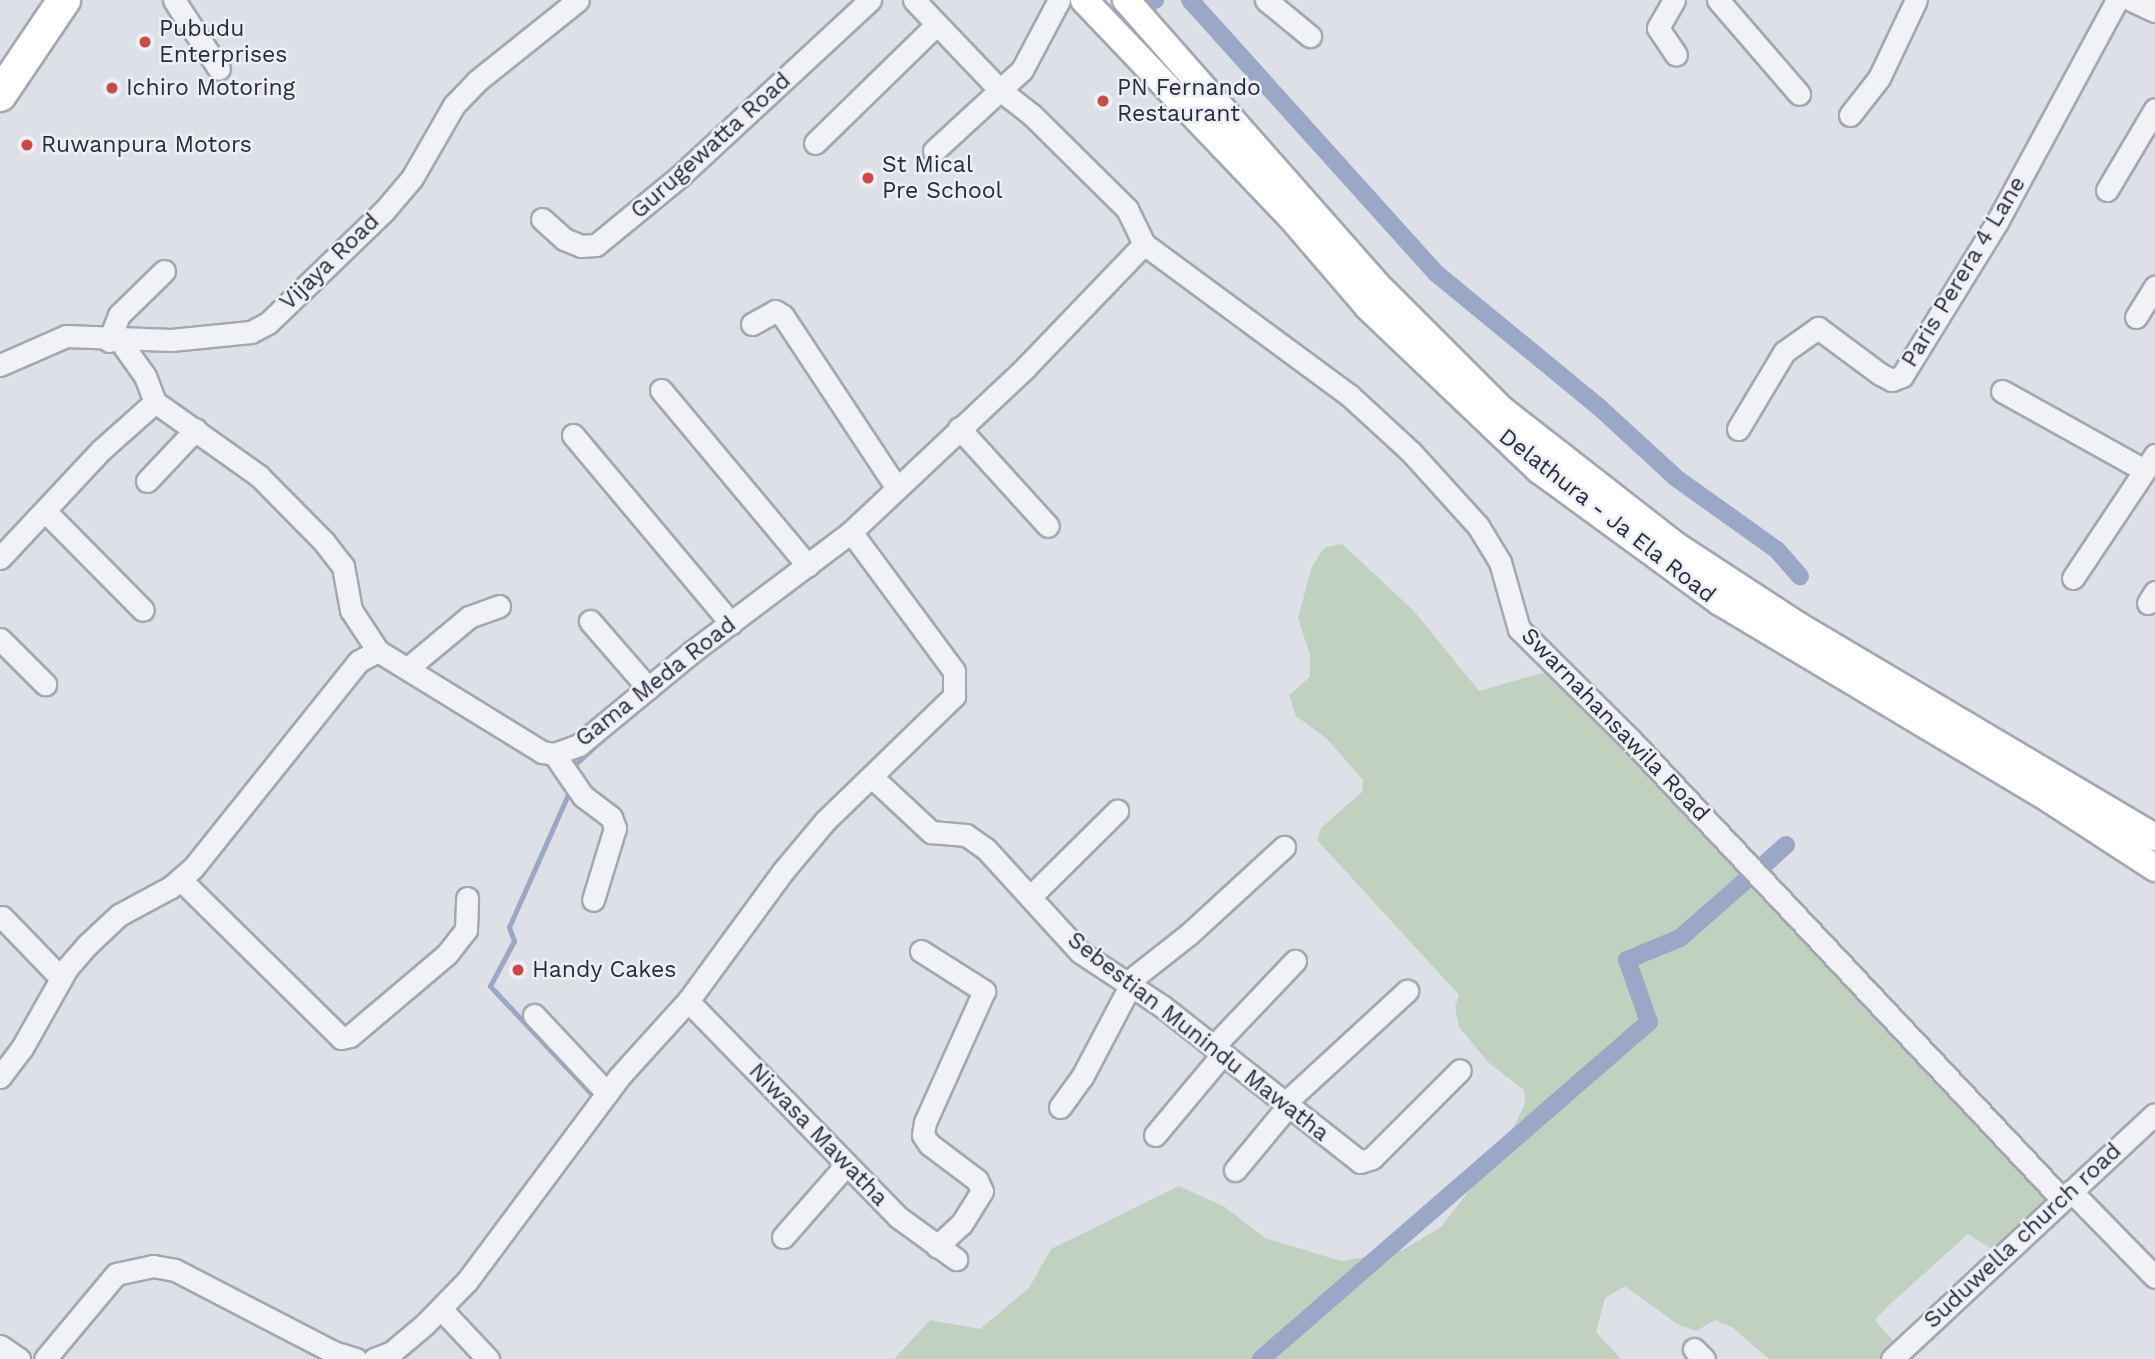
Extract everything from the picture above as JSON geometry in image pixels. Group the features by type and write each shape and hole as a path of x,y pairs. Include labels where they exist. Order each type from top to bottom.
{"highway":[{"path":"0,62 40,0"},
{"path":"0,95 64,0"}],"main road":[{"name":"Delathura - Ja Ela Road","path":"1084,0 1289,215 1368,307 1539,470 1720,603 2052,801 2155,868"},
{"name":"Delathura - Ja Ela Road","path":"1126,0 1383,291 1501,409 1675,545 1798,626 2155,837"}],"street":[{"path":"174,0 219,69"},
{"name":"Vijaya Road","path":"0,365 66,336 114,341 251,332 268,323 391,203 412,178 454,105 477,81 578,0"},
{"name":"Gurugewatta Road","path":"542,219 564,239 581,246 596,245 680,176 870,0"},
{"path":"914,0 935,26 999,90 1032,114 1127,209 1142,241"},
{"path":"934,151 1022,69 1059,0"},
{"path":"1266,0 1310,36"},
{"path":"1674,0 1658,28 1676,55"},
{"path":"1718,0 1799,94"},
{"path":"1850,116 1878,78 1916,0"},
{"name":"Paris Perera 4 Lane","path":"1738,429 1784,352 1818,328 1880,374 1892,380 1902,376 1997,222 2118,0"},
{"path":"2131,0 2155,11"},
{"path":"815,144 935,26"},
{"path":"2107,190 2155,109"},
{"name":"Gama Meda Road","path":"378,651 409,667 465,706 542,752 554,754 579,745 732,622 851,532 1081,313 1142,241"},
{"name":"Swarnahansawila Road","path":"1142,241 1308,362 1411,452 1485,538 1500,562 1518,629 1632,741 2066,1195 2155,1277"},
{"path":"0,1077 22,1048 61,978 87,945 119,915 180,879 216,844 336,685 359,661 378,651 351,610 343,566 324,541 259,475 155,402 145,376 114,341 119,315 164,271"},
{"path":"2136,317 2155,286"},
{"path":"752,324 775,311 783,316 897,488"},
{"path":"662,390 808,566"},
{"path":"2001,391 2150,463 2073,578"},
{"path":"0,558 155,402"},
{"path":"959,428 1048,526"},
{"path":"146,481 197,429"},
{"path":"573,435 732,622"},
{"path":"45,511 143,610"},
{"path":"374,1359 392,1352 442,1309 607,1093 688,1001 784,870 825,821 954,696 954,671 851,532"},
{"path":"409,667 469,617 499,606"},
{"path":"590,621 648,688"},
{"path":"0,639 46,684"},
{"path":"554,754 583,796 611,817 615,828 593,900"},
{"name":"Sebestian Munindu Mawatha","path":"872,777 931,832 966,835 986,849 1032,895 1080,952 1130,983 1364,1162 1460,1070"},
{"path":"1032,895 1117,811"},
{"path":"1060,1107 1082,1077 1130,983 1189,934 1284,847"},
{"path":"180,879 341,1038 350,1036 447,954 466,930 467,898"},
{"path":"2,917 61,978"},
{"path":"921,951 984,991 925,1122 923,1135 929,1144 977,1180 982,1191 969,1215 937,1246"},
{"path":"1155,1135 1217,1051 1296,961"},
{"path":"1235,1170 1287,1105 1407,991"},
{"name":"Niwasa Mawatha","path":"688,1001 898,1217 956,1259"},
{"path":"534,1015 607,1093"},
{"name":"Suduwella church road","path":"1892,1359 2155,1114"},
{"path":"783,1237 846,1164"},
{"path":"45,1359 116,1274 153,1266 175,1270 333,1352 356,1359"},
{"path":"442,1309 488,1359"},
{"path":"0,1346 19,1359"}],"green space":[{"path":"1342,544 1414,611 1479,691 1549,671 1568,683 2052,1201 1998,1253 1968,1234 1887,1307 1875,1320 1905,1355 1901,1359 1769,1359 1732,1327 1715,1320 1696,1331 1677,1324 1625,1286 1605,1298 1596,1332 1621,1359 894,1359 930,1320 980,1329 1029,1288 1051,1249 1179,1186 1225,1207 1265,1238 1341,1261 1401,1251 1441,1227 1507,1141 1525,1104 1524,1090 1489,1063 1459,1027 1455,1007 1459,995 1317,840 1321,828 1362,792 1363,780 1326,738 1296,716 1289,695 1310,677 1310,655 1298,618 1312,566 1325,547"}],"waterway":[{"path":"1149,3 1155,0"},
{"path":"1190,0 1437,274 1600,408 1676,478 1777,550 1800,576"},
{"path":"570,769 604,738"},
{"path":"570,790 509,927 514,941 490,986 595,1098"},
{"path":"1766,863 1786,845"},
{"path":"1261,1359 1649,1022 1627,960 1680,938 1744,882"}],"place":[{"name":"Pubudu Enterprises","path":"145,42"},
{"name":"Ichiro Motoring","path":"112,88"},
{"name":"PN Fernando Restaurant","path":"1103,101"},
{"name":"Ruwanpura Motors","path":"27,145"},
{"name":"St Mical Pre School","path":"868,178"},
{"name":"Handy Cakes","path":"518,970"}]}
